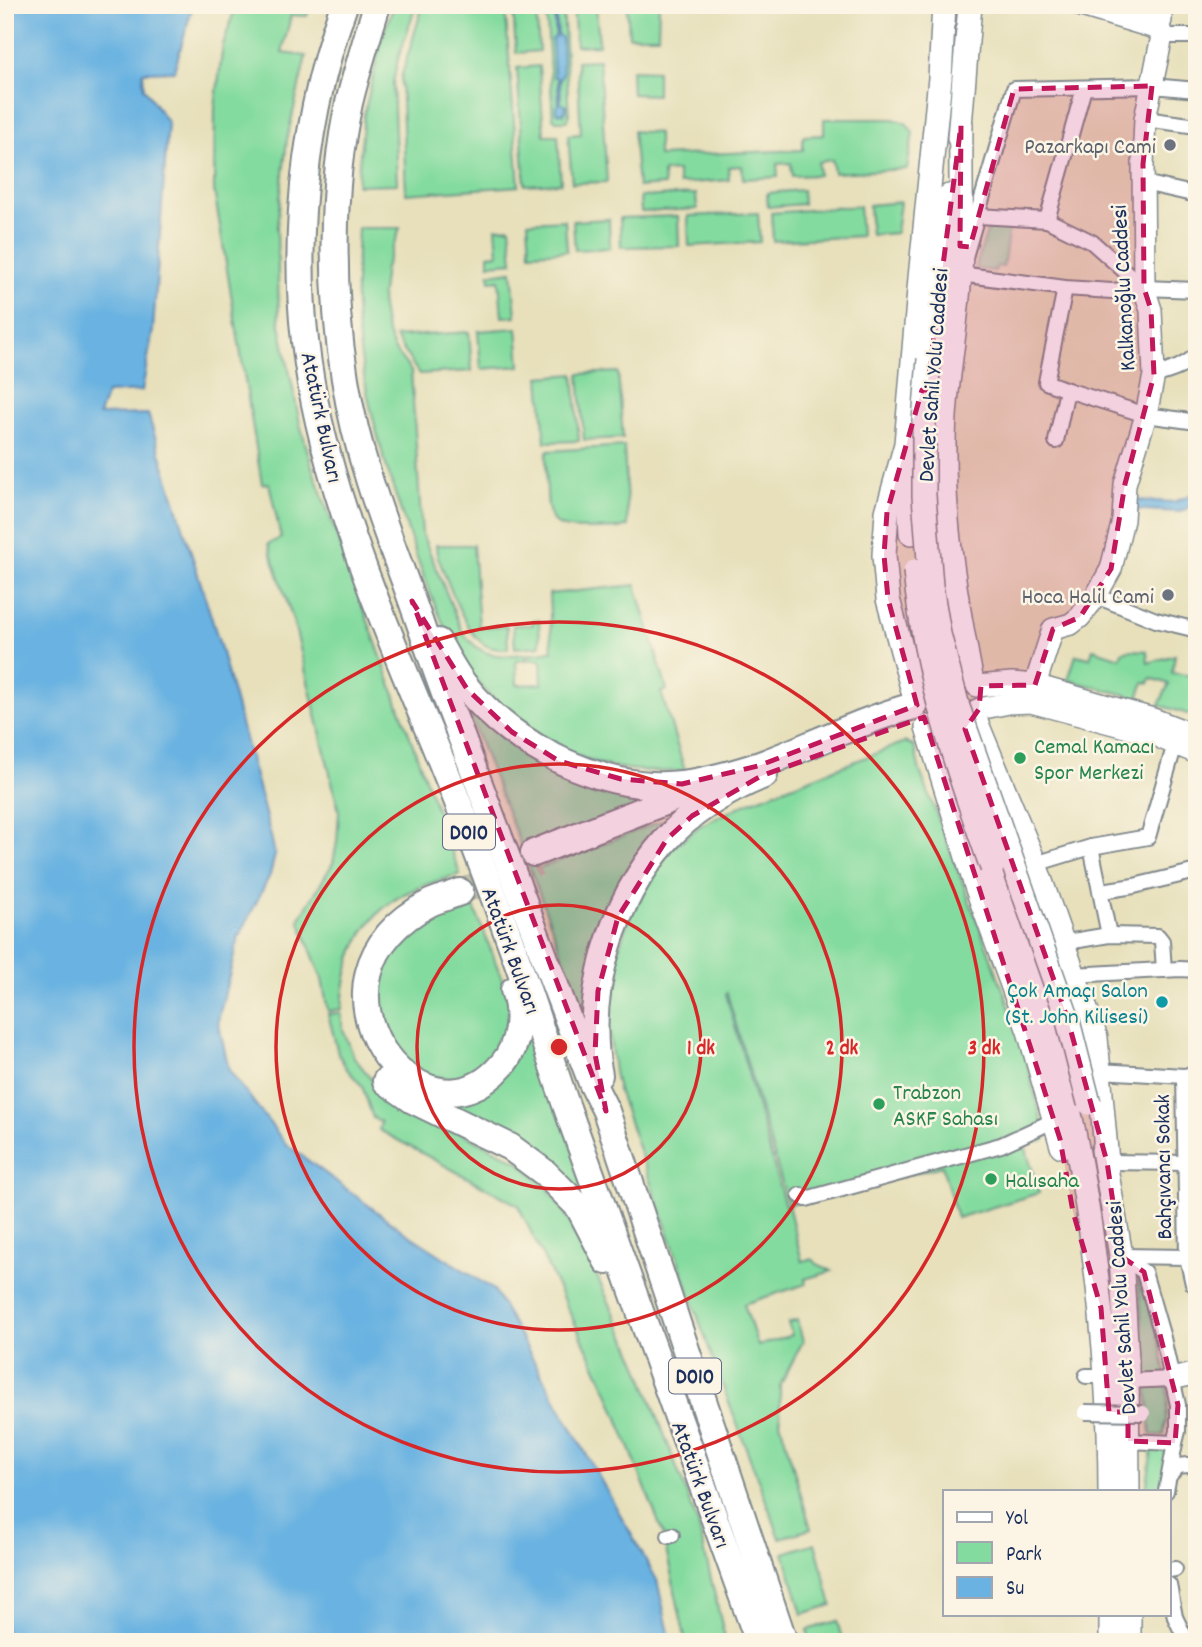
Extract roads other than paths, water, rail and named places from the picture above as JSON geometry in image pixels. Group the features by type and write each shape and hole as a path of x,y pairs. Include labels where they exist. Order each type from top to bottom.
{"highway":[{"name":"Atatürk Bulvarı","path":"344,5 329,48 316,100 306,158 301,225 309,369 319,423 345,516 513,948 759,1642"},
{"name":"Atatürk Bulvarı","path":"377,5 349,104 340,162 335,264 345,379 358,441 423,636 582,1058 606,1111 784,1642"},
{"path":"412,601 467,688 512,732 559,761 599,775 657,784 682,784 759,771"},
{"path":"392,641 517,999 518,1028 513,1047 500,1067 472,1087 438,1090 416,1082 396,1069 381,1051 367,1014 368,976 374,957 393,931 458,887 426,892 401,905 373,932 356,968 352,988 352,1011 357,1034 364,1052 387,1083 413,1100 510,1147 545,1173 579,1207 609,1265 700,1478"},
{"path":"536,857 918,712"},
{"path":"606,1111 595,1054 598,990 618,917 644,869 667,839 692,816 759,771"}],"main road":[{"path":"944,5 906,444 887,512 884,555 888,599 918,712 976,886 1029,1031 1071,1110"},
{"name":"Devlet Sahil Yolu Caddesi","path":"970,5 961,125 960,274 945,411 944,468 951,560 976,698 1096,1038 1107,1162 1121,1255 1107,1378 1128,1441 1128,1490"},
{"path":"1082,5 1152,26 1156,17 1140,9 1117,5"},
{"name":"Devlet Sahil Yolu Caddesi","path":"961,125 944,227 924,421 923,496 931,586 939,634 958,707 1067,1017 1071,1110 1107,1162"},
{"name":"Devlet Sahil Yolu Caddesi","path":"906,444 920,624 939,712 1038,999 1071,1110 1101,1308 1107,1378 1110,1490"},
{"path":"952,667 962,671 976,698 958,732 936,732 918,712 923,677 932,670 952,667"},
{"path":"1111,1616 1111,1642"},
{"path":"1129,1616 1129,1642"}],"street":[{"path":"1156,17 1197,36"},
{"name":"Kalkanoğlu Caddesi","path":"1035,685 1053,629 1071,624 1096,596 1111,569 1123,520 1125,484 1146,415 1154,374 1151,310 1144,288 1144,183 1145,119 1153,86 1156,17"},
{"path":"1197,90 1153,86 1014,89 960,274 1065,288 1112,291 1144,288 1197,290"},
{"path":"1047,220 1084,88"},
{"path":"1145,119 1197,126"},
{"path":"1144,183 1197,195"},
{"path":"978,216 1047,220 1092,242 1144,288"},
{"path":"1065,288 1046,382 1146,415 1197,422"},
{"path":"1154,374 1166,373 1197,355"},
{"path":"1056,441 1067,390"},
{"path":"1096,596 1156,620 1197,630"},
{"path":"976,698 1012,683 1035,685 1151,726 1197,746"},
{"path":"976,698 1009,703 1031,702 1197,736"},
{"path":"1151,726 1197,729"},
{"path":"1151,726 1175,744 1197,753"},
{"path":"1035,864 1091,847 1148,837 1175,744"},
{"path":"1091,847 1109,934"},
{"path":"1102,891 1197,872"},
{"path":"1061,943 1109,934 1158,936 1164,970"},
{"path":"1073,975 1197,970"},
{"path":"1100,1071 1190,1075"},
{"name":"Bahçıvancı Sokak","path":"1190,1075 1186,1163 1190,1247"},
{"path":"800,1195 806,1199 1001,1145 1071,1110"},
{"path":"1107,1162 1186,1163"},
{"path":"1121,1255 1190,1247 1194,1284 1197,1283"},
{"path":"1121,1255 1144,1272 1178,1405 1180,1435 1166,1490"},
{"path":"1107,1378 1172,1379 1197,1373"},
{"path":"1085,1412 1143,1413"},
{"path":"1128,1441 1180,1435"},
{"path":"1169,1476 1178,1466 1197,1464"},
{"path":"1170,1590 1175,1616 1187,1642"}],"water":[{"path":"5,5 193,5 174,71 143,72 144,88 168,123 153,330 142,391 107,393 99,415 148,414 220,645 275,855 270,875 238,939 218,1021 229,1070 286,1144 403,1231 494,1290 657,1580 671,1642 5,1642"},
{"path":"550,5 559,5 556,10 558,35 562,38 561,103 566,106 566,111 559,114 556,111 559,103 558,79 554,76 552,39 556,36 554,10"},
{"path":"1197,492 1197,504 1179,512 1128,509 1131,500 1174,502"}],"tunnel":[{"path":"460,892 538,862"}],"place":[{"name":"Pazarkapı Cami","path":"1170,145"},
{"name":"Hoca Halil Cami","path":"1168,595"},
{"name":"Cemal Kamacı Spor Merkezi","path":"1020,758"},
{"name":"Çok Amaçı Salon (St. John Kilisesi)","path":"1162,1002"},
{"name":"Trabzon ASKF Sahası","path":"879,1104"},
{"name":"Halısaha","path":"991,1179"}]}
